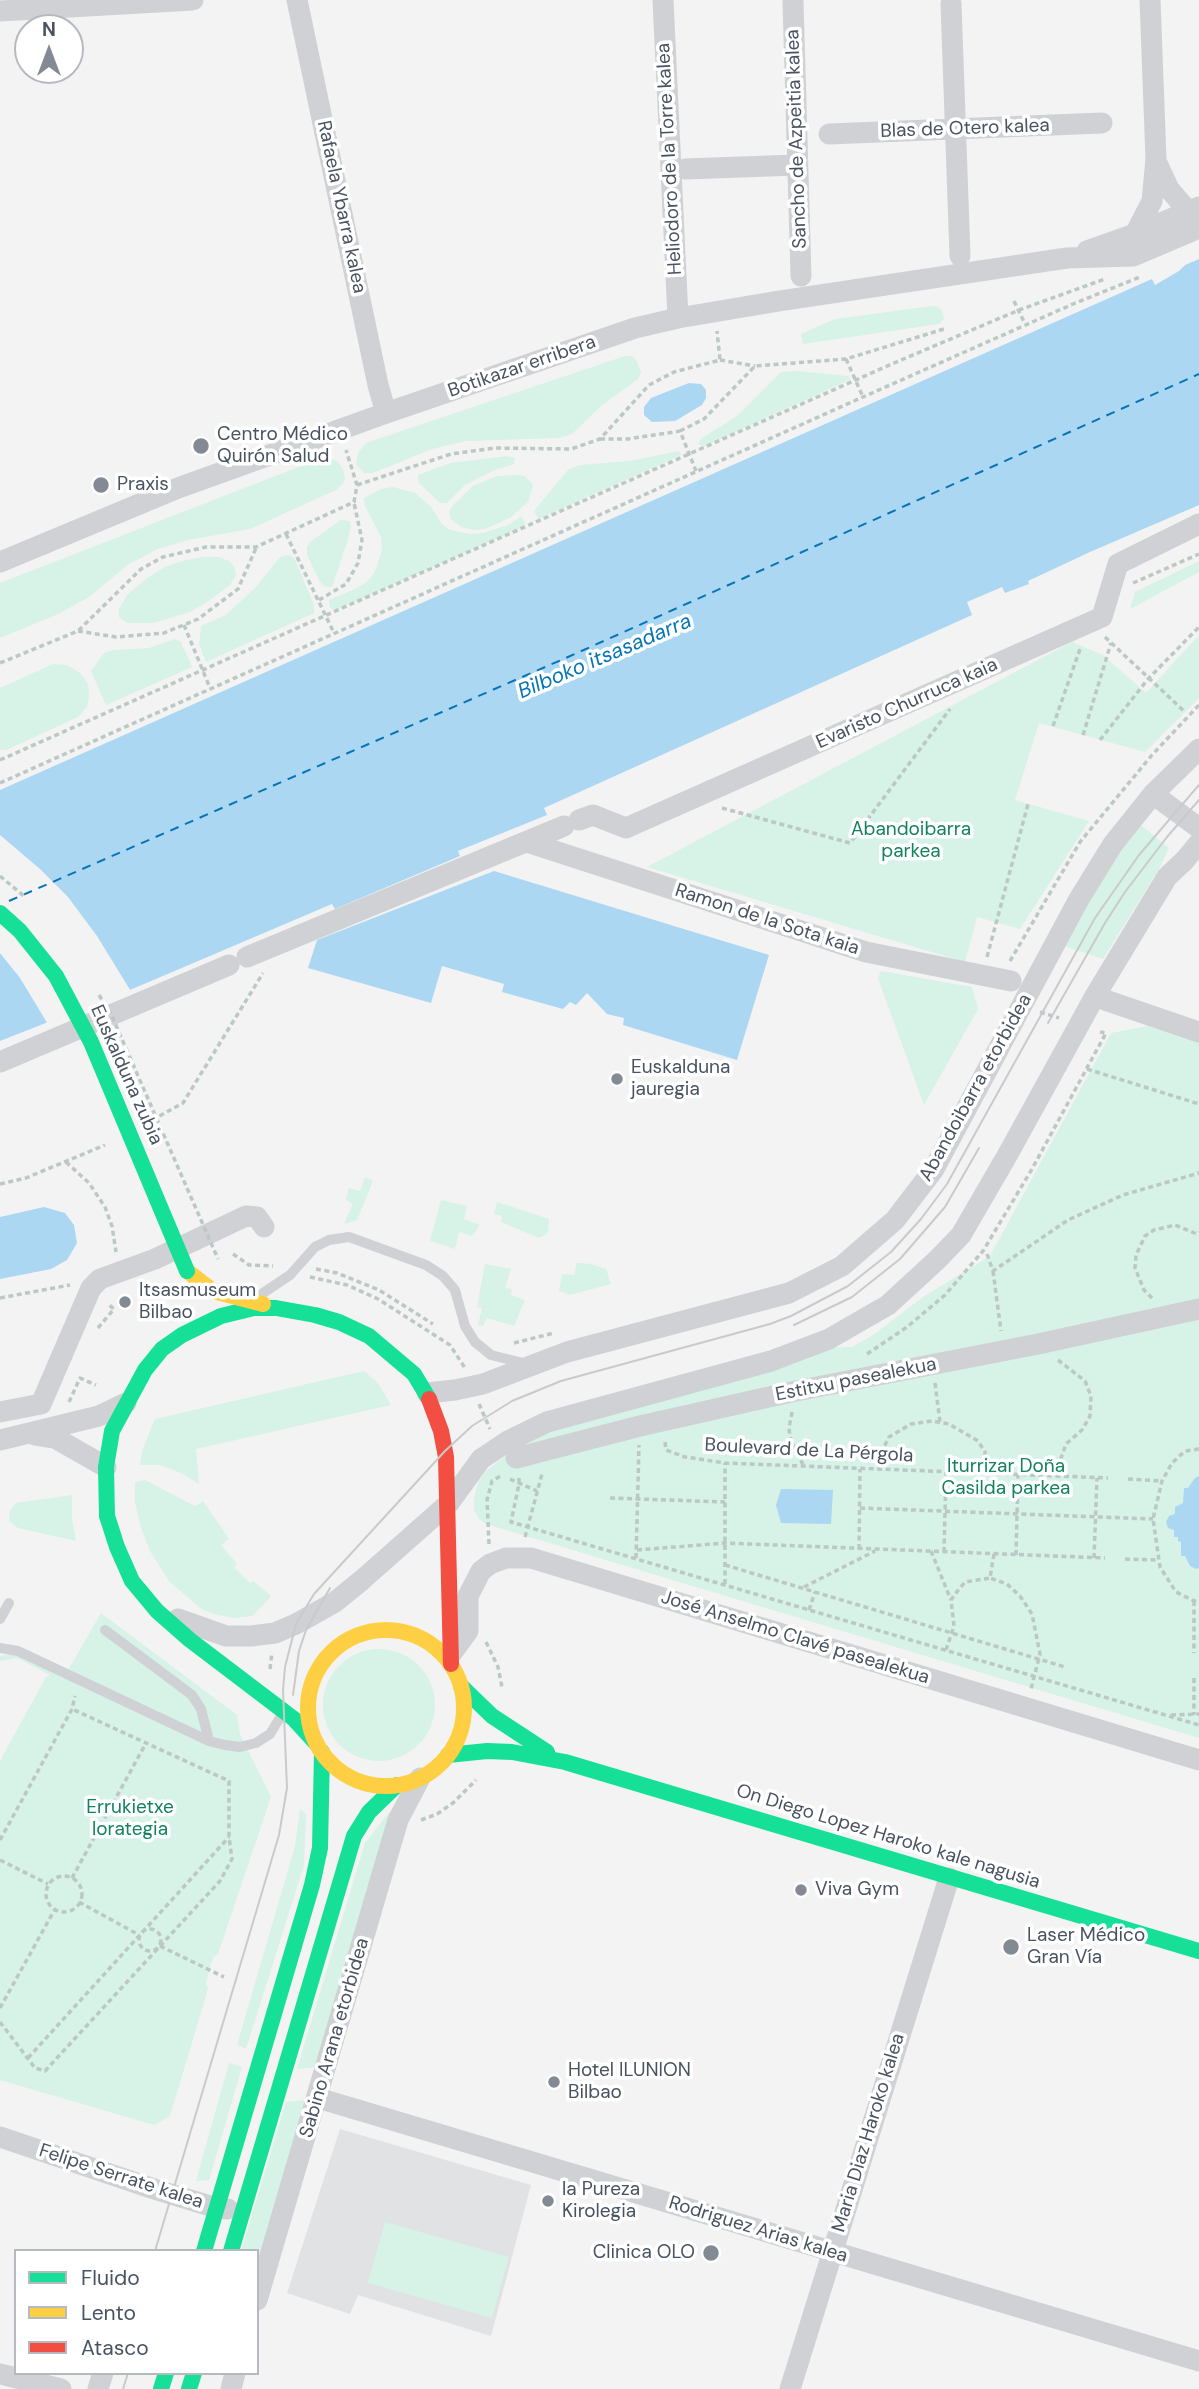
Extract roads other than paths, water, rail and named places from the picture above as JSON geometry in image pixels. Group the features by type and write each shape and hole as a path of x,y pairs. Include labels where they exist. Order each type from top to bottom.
{"main road":[{"name":"Euskalduna zubia","path":"0,913 20,931 56,976 92,1042 187,1271 186,1290"},
{"path":"180,1313 162,1349 145,1370 112,1431 106,1467 107,1516 132,1581 157,1611 190,1640 284,1712 337,1768 355,1779 376,1785 397,1785 420,1778 448,1755 458,1740 464,1704 461,1686 451,1659 449,1503 445,1451 441,1431 427,1393 414,1374 396,1356 369,1336 339,1322 315,1315 276,1308 213,1291 187,1271"},
{"path":"162,1349 182,1335 221,1316 254,1308 276,1308"},
{"path":"205,2249 312,1885 320,1848 319,1748 309,1720 309,1697 315,1675 328,1655 346,1640 368,1632 392,1630 415,1635 451,1659"},
{"name":"On Diego Lopez Haroko kale nagusia","path":"461,1686 492,1716 527,1741 565,1762"},
{"name":"On Diego Lopez Haroko kale nagusia","path":"448,1755 487,1751 512,1752 565,1762 1199,1951"},
{"name":"Sabino Arana etorbidea","path":"232,2249 354,1836 369,1812 397,1785"}],"street":[{"path":"0,11 193,0"},
{"name":"Rafaela Ybarra kalea","path":"297,0 386,413"},
{"name":"Heliodoro de la Torre kalea","path":"663,0 678,318"},
{"path":"1135,234 1152,201 1156,159 1150,0"},
{"name":"Sancho de Azpeitia kalea","path":"793,2 814,135 797,165 801,276"},
{"path":"951,4 960,256"},
{"name":"Blas de Otero kalea","path":"814,135 1101,123"},
{"path":"1156,159 1170,189 1196,214"},
{"path":"685,169 797,165"},
{"name":"Botikazar erribera","path":"0,562 178,488 635,328 678,318 1067,258 1133,256 1196,214"},
{"name":"Botikazar erribera","path":"1067,258 1196,214"},
{"name":"Evaristo Churruca kaia","path":"0,1062 593,814 626,828 1090,622 1101,617 1118,564 1199,524"},
{"name":"Abandoibarra etorbidea","path":"427,1393 483,1384 567,1352 789,1293 842,1266 895,1220 934,1169 1079,900 1113,844 1153,794 1199,749"},
{"path":"1153,794 1199,828"},
{"name":"Ramon de la Sota kaia","path":"527,842 866,952 1011,981"},
{"path":"157,1611 226,1636 275,1633 335,1602 449,1503 481,1459 508,1441 547,1422 771,1361 830,1339 888,1305 961,1235 1095,996 1167,877 1199,843"},
{"path":"1105,1000 1199,1032"},
{"path":"0,1412 41,1404 91,1288 100,1279 155,1259 246,1216 257,1217 264,1227"},
{"name":"Estitxu pasealekua","path":"516,1458 640,1426 791,1392 1038,1344 1199,1309"},
{"path":"0,1440 99,1416 126,1403"},
{"path":"30,1434 55,1438 106,1467"},
{"name":"José Anselmo Clavé pasealekua","path":"451,1659 468,1631 468,1596 481,1571 506,1558 531,1558 1199,1760"},
{"name":"Sabino Arana etorbidea","path":"259,2293 398,1820 420,1778"},
{"name":"Maria Diaz Haroko kalea","path":"790,2389 949,1878"},
{"name":"Rodriguez Arias kalea","path":"318,2098 1199,2361"},
{"name":"Felipe Serrate kalea","path":"0,2137 217,2208 243,2210"},
{"path":"0,2374 61,2389"}],"lane":[{"path":"243,1300 269,1290 290,1275 315,1247 329,1240 349,1237 426,1265 443,1276 454,1290 465,1326 475,1342 491,1355 530,1365"},
{"path":"0,1619 9,1603"},
{"path":"105,1630 192,1695 201,1709 209,1741"},
{"path":"0,1648 18,1651 209,1741 240,1746 256,1743 270,1734 284,1712"}],"water":[{"name":"Bilboko itsasadarra","path":"1199,259 1199,505 1090,552 1028,581 1029,584 1005,593 1002,587 967,602 972,615 544,808 547,815 458,851 460,856 335,909 332,904 137,987 0,1041 0,790 1152,279 1155,285"},
{"path":"689,383 701,384 706,390 702,405 675,421 652,422 644,415 644,407 651,398"},
{"path":"494,871 769,955 737,1060 623,1025 624,1018 607,1014 587,993 576,1005 570,1002 563,1009 502,992 504,984 442,966 431,1003 308,968 317,940"},
{"path":"44,1207 65,1213 74,1225 77,1243 67,1260 51,1269 0,1279 0,1217"},
{"path":"1199,1476 1199,1568 1196,1569 1190,1566 1185,1556 1181,1556 1181,1542 1178,1537 1174,1537 1174,1530 1168,1528 1166,1522 1169,1516 1175,1514 1175,1507 1183,1503 1184,1488 1188,1488"},
{"path":"781,1489 833,1490 831,1524 781,1523 776,1505"}],"tram line":[{"path":"156,2249 279,1835 287,1788 283,1690 285,1667 296,1624 314,1594 445,1451 472,1426 512,1401 561,1381 791,1316 848,1286 891,1252 921,1219 947,1184 1095,918 1139,855 1199,785"},
{"path":"1048,1023 1125,892 1199,800"},
{"path":"794,1325 852,1297 900,1259 945,1207 979,1148"},
{"path":"293,1695 299,1651 306,1630 330,1588"},
{"path":"123,2389 127,2375"}],"place":[{"name":"Centro Médico Quirón Salud","path":"201,446"},
{"name":"Praxis","path":"101,485"},
{"name":"Euskalduna jauregia","path":"617,1079"},
{"name":"Itsasmuseum Bilbao","path":"125,1302"},
{"name":"Viva Gym","path":"801,1890"},
{"name":"Laser Médico Gran Vía","path":"1011,1947"},
{"name":"Hotel ILUNION Bilbao","path":"554,2082"},
{"name":"la Pureza Kirolegia","path":"548,2201"},
{"name":"Clinica OLO","path":"711,2253"}],"park label":[{"name":"Abandoibarra parkea","path":"911,841"},
{"name":"Iturrizar Doña Casilda parkea","path":"1006,1478"},
{"name":"Errukietxe lorategia","path":"130,1819"}]}
